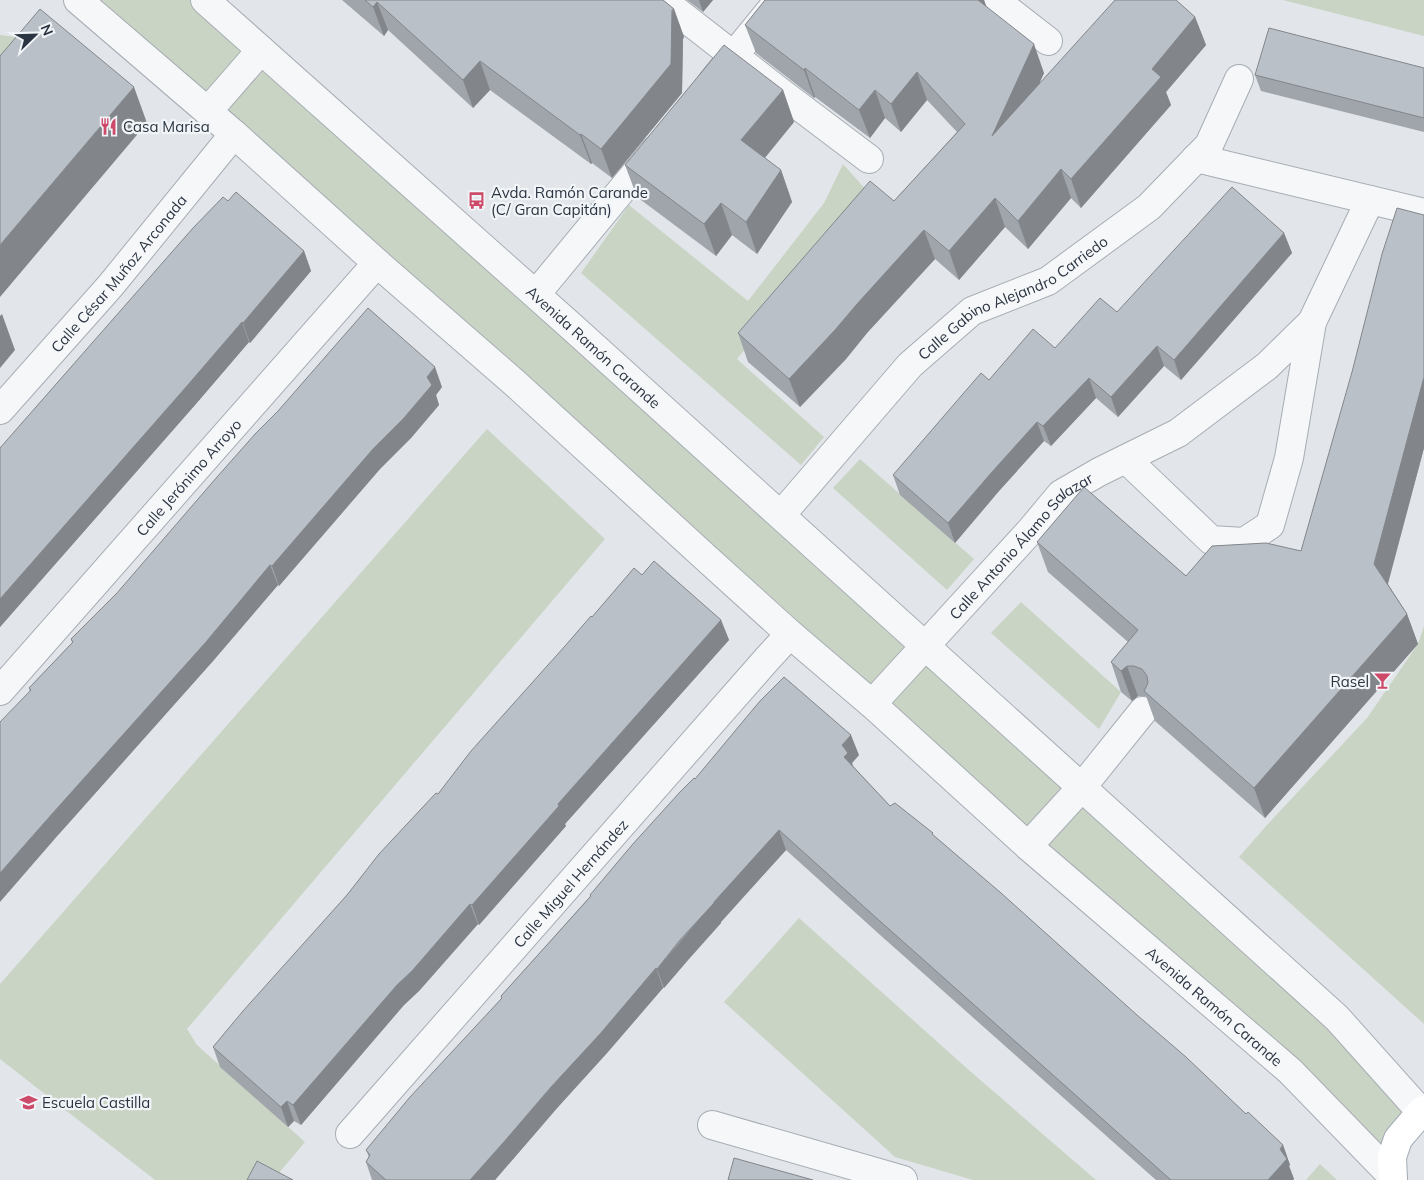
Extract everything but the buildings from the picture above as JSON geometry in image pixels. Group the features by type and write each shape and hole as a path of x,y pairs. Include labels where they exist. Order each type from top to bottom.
{"main road":[{"path":"1392,1178 1392,1157 1398,1140 1423,1111"}],"street":[{"name":"Avenida Ramón Carande","path":"78,0 208,111 524,392 790,634 872,704 1028,846 1290,1071 1392,1178"},
{"name":"Avenida Ramón Carande","path":"205,0 536,294 1337,1018 1423,1111"},
{"path":"662,0 869,159"},
{"path":"696,100 779,0"},
{"path":"995,0 1048,41"},
{"path":"208,111 262,50"},
{"name":"Calle Gabino Alejandro Carriedo","path":"781,515 910,365 972,311 1048,281 1149,208 1209,145 1239,80"},
{"path":"536,294 672,130"},
{"name":"Calle César Muñoz Arconada","path":"0,410 111,285 234,134"},
{"path":"1196,158 1424,213"},
{"name":"Calle Antonio Álamo Salazar","path":"1126,459 1211,540 1244,542 1270,525 1289,458 1312,322 1370,200"},
{"name":"Calle Jerónimo Arroyo","path":"0,691 377,263"},
{"name":"Calle Antonio Álamo Salazar","path":"925,645 1031,530 1061,494 1178,433 1267,366 1312,322"},
{"name":"Calle Miguel Hernández","path":"350,1134 790,634"},
{"path":"872,704 925,645"},
{"path":"1028,846 1082,787 1144,711"},
{"path":"712,1125 903,1180"}],"green space":[{"path":"78,0 204,0 1421,1112 1392,1176"},
{"path":"1283,0 1424,0 1424,36"},
{"path":"0,35 33,39 0,79"},
{"path":"843,164 876,201 770,319 737,359 824,437 801,465 581,273 629,205 748,301 824,203"},
{"path":"487,429 605,539 187,1029 197,1045 305,1142 273,1180 155,1180 0,1059 0,984"},
{"path":"860,459 974,559 947,590 833,488"},
{"path":"1021,602 1121,692 1099,729 991,633"},
{"path":"1424,626 1424,1024 1239,857 1367,718 1418,644"},
{"path":"799,918 971,1072 1096,1180 973,1180 895,1157 724,1002"},
{"path":"1320,1164 1337,1180 1306,1180"}],"place":[{"name":"Casa Marisa","path":"109,126"},
{"name":"Avda. Ramón Carande (C/ Gran Capitán)","path":"477,201"},
{"name":"Rasel","path":"1383,681"},
{"name":"Escuela Castilla","path":"28,1102"}]}
